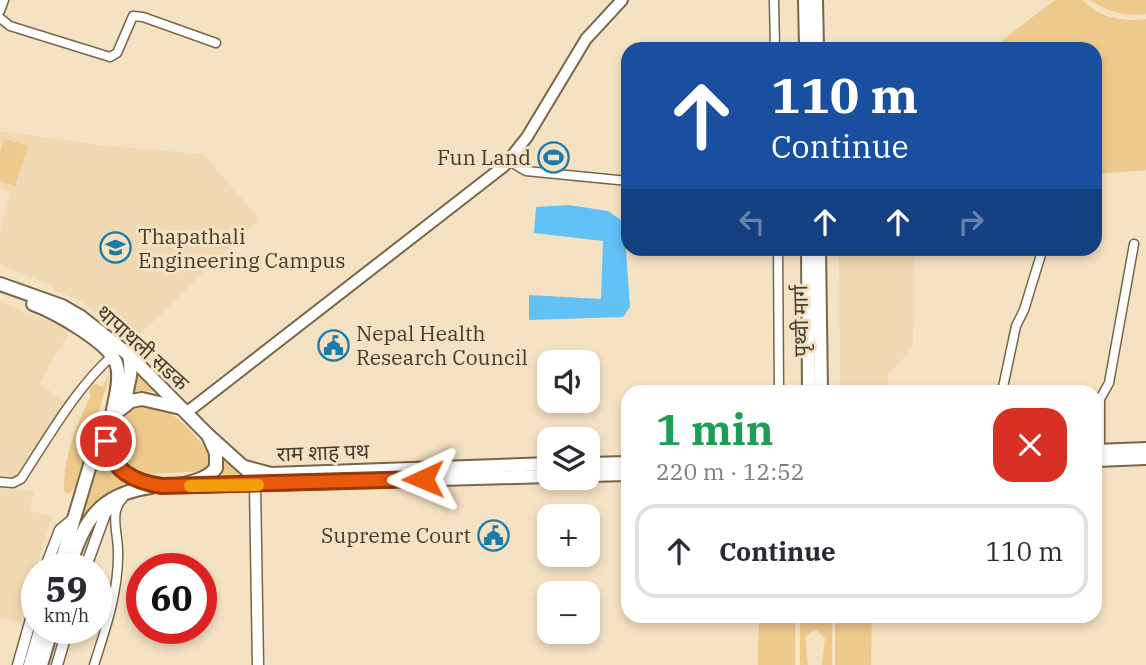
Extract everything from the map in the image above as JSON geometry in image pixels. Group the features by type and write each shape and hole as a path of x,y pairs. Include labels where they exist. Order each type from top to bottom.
{"main road":[{"path":"184,411 476,190 506,164 527,137 586,40 622,0"},
{"path":"806,0 806,42"},
{"path":"816,0 817,42"},
{"name":"पृथ्वी मार्ग","path":"808,256 808,385"},
{"name":"पृथ्वी मार्ग","path":"819,256 821,385"},
{"name":"थापाथली सडक","path":"0,284 62,306 81,317 129,355 184,411"},
{"name":"थापाथली सडक","path":"0,293 56,314 89,334 112,356 118,369 109,419"},
{"path":"126,405 125,393 132,369 129,355"},
{"path":"63,553 93,455 109,419 137,399 147,399 184,411 245,467"},
{"path":"109,419 108,448 120,469 136,480 166,486 249,485"},
{"path":"74,553 81,533 96,511 123,495 197,481 214,471 217,461 208,435"},
{"path":"1102,453 1146,449"},
{"path":"1102,454 1146,458"},
{"path":"600,464 621,463"},
{"name":"राम शाह पथ","path":"537,464 271,474 245,467 249,485 537,476"},
{"path":"600,475 621,474"},
{"path":"30,665 36,644"},
{"path":"41,665 47,644"}],"street":[{"path":"0,11 4,0"},
{"path":"774,0 775,42"},
{"path":"0,19 10,26 110,57 117,53 133,16 143,17 216,43"},
{"path":"506,164 526,171 621,179"},
{"path":"1102,395 1109,383 1134,244"},
{"path":"778,256 779,385"},
{"path":"1003,385 1016,326 1024,310 1041,256"},
{"path":"0,482 13,483 21,479 52,430 101,365 112,356"},
{"path":"249,485 257,507 258,665"},
{"path":"91,553 105,513 123,495"},
{"path":"94,665 114,598 118,551 115,517 117,503 123,495"},
{"path":"51,553 60,530 70,527"},
{"path":"18,665 24,644"},
{"path":"57,665 63,644"}],"shaded area":[{"path":"1055,0 1083,0 1104,15 1128,20 1146,19 1146,170 1102,174 1102,42 1000,42"},
{"path":"1089,0 1146,0 1146,14 1116,12"},
{"name":"Thapathali Engineering Campus","path":"0,131 107,146 203,154 257,216 257,222 132,342 125,342 81,301 0,264 0,232 10,192 0,188"},
{"path":"4,139 28,146 15,186 0,181 0,153"},
{"path":"839,256 915,256 913,347 888,375 888,385 840,385"},
{"path":"0,302 70,330 39,384 67,402 17,481 0,480"},
{"path":"135,369 157,392 131,393"},
{"path":"108,376 78,483 69,494 64,492 66,467 80,418 91,396 89,390 92,385 102,387"},
{"path":"139,403 161,408 173,415 200,442 213,463 205,471 150,474 126,466 114,443 114,429 122,415"},
{"path":"99,456 109,471 133,485 105,496 82,518"},
{"path":"223,456 247,479 214,479 223,469"},
{"path":"0,488 34,492 29,510 52,517 41,553 21,553 19,622 0,617"},
{"path":"759,623 795,623 795,665 758,665"},
{"path":"800,623 832,623 832,665 822,665 825,638 816,630 805,638 808,665 800,665"},
{"path":"835,623 872,623 871,665 835,665"}],"water":[{"path":"569,205 608,211 621,220 621,256 626,256 630,307 623,317 529,320 529,295 601,299 603,241 534,233 536,207"}],"slow traffic":[{"path":"190,486 258,485"}],"place":[{"name":"Fun Land","path":"554,157"},
{"name":"Thapathali Engineering Campus","path":"115,248"},
{"name":"Nepal Health Research Council","path":"333,345"},
{"name":"Supreme Court","path":"494,535"}],"route":[{"path":"106,441 114,462 127,475 148,484 162,486 423,479"}]}
